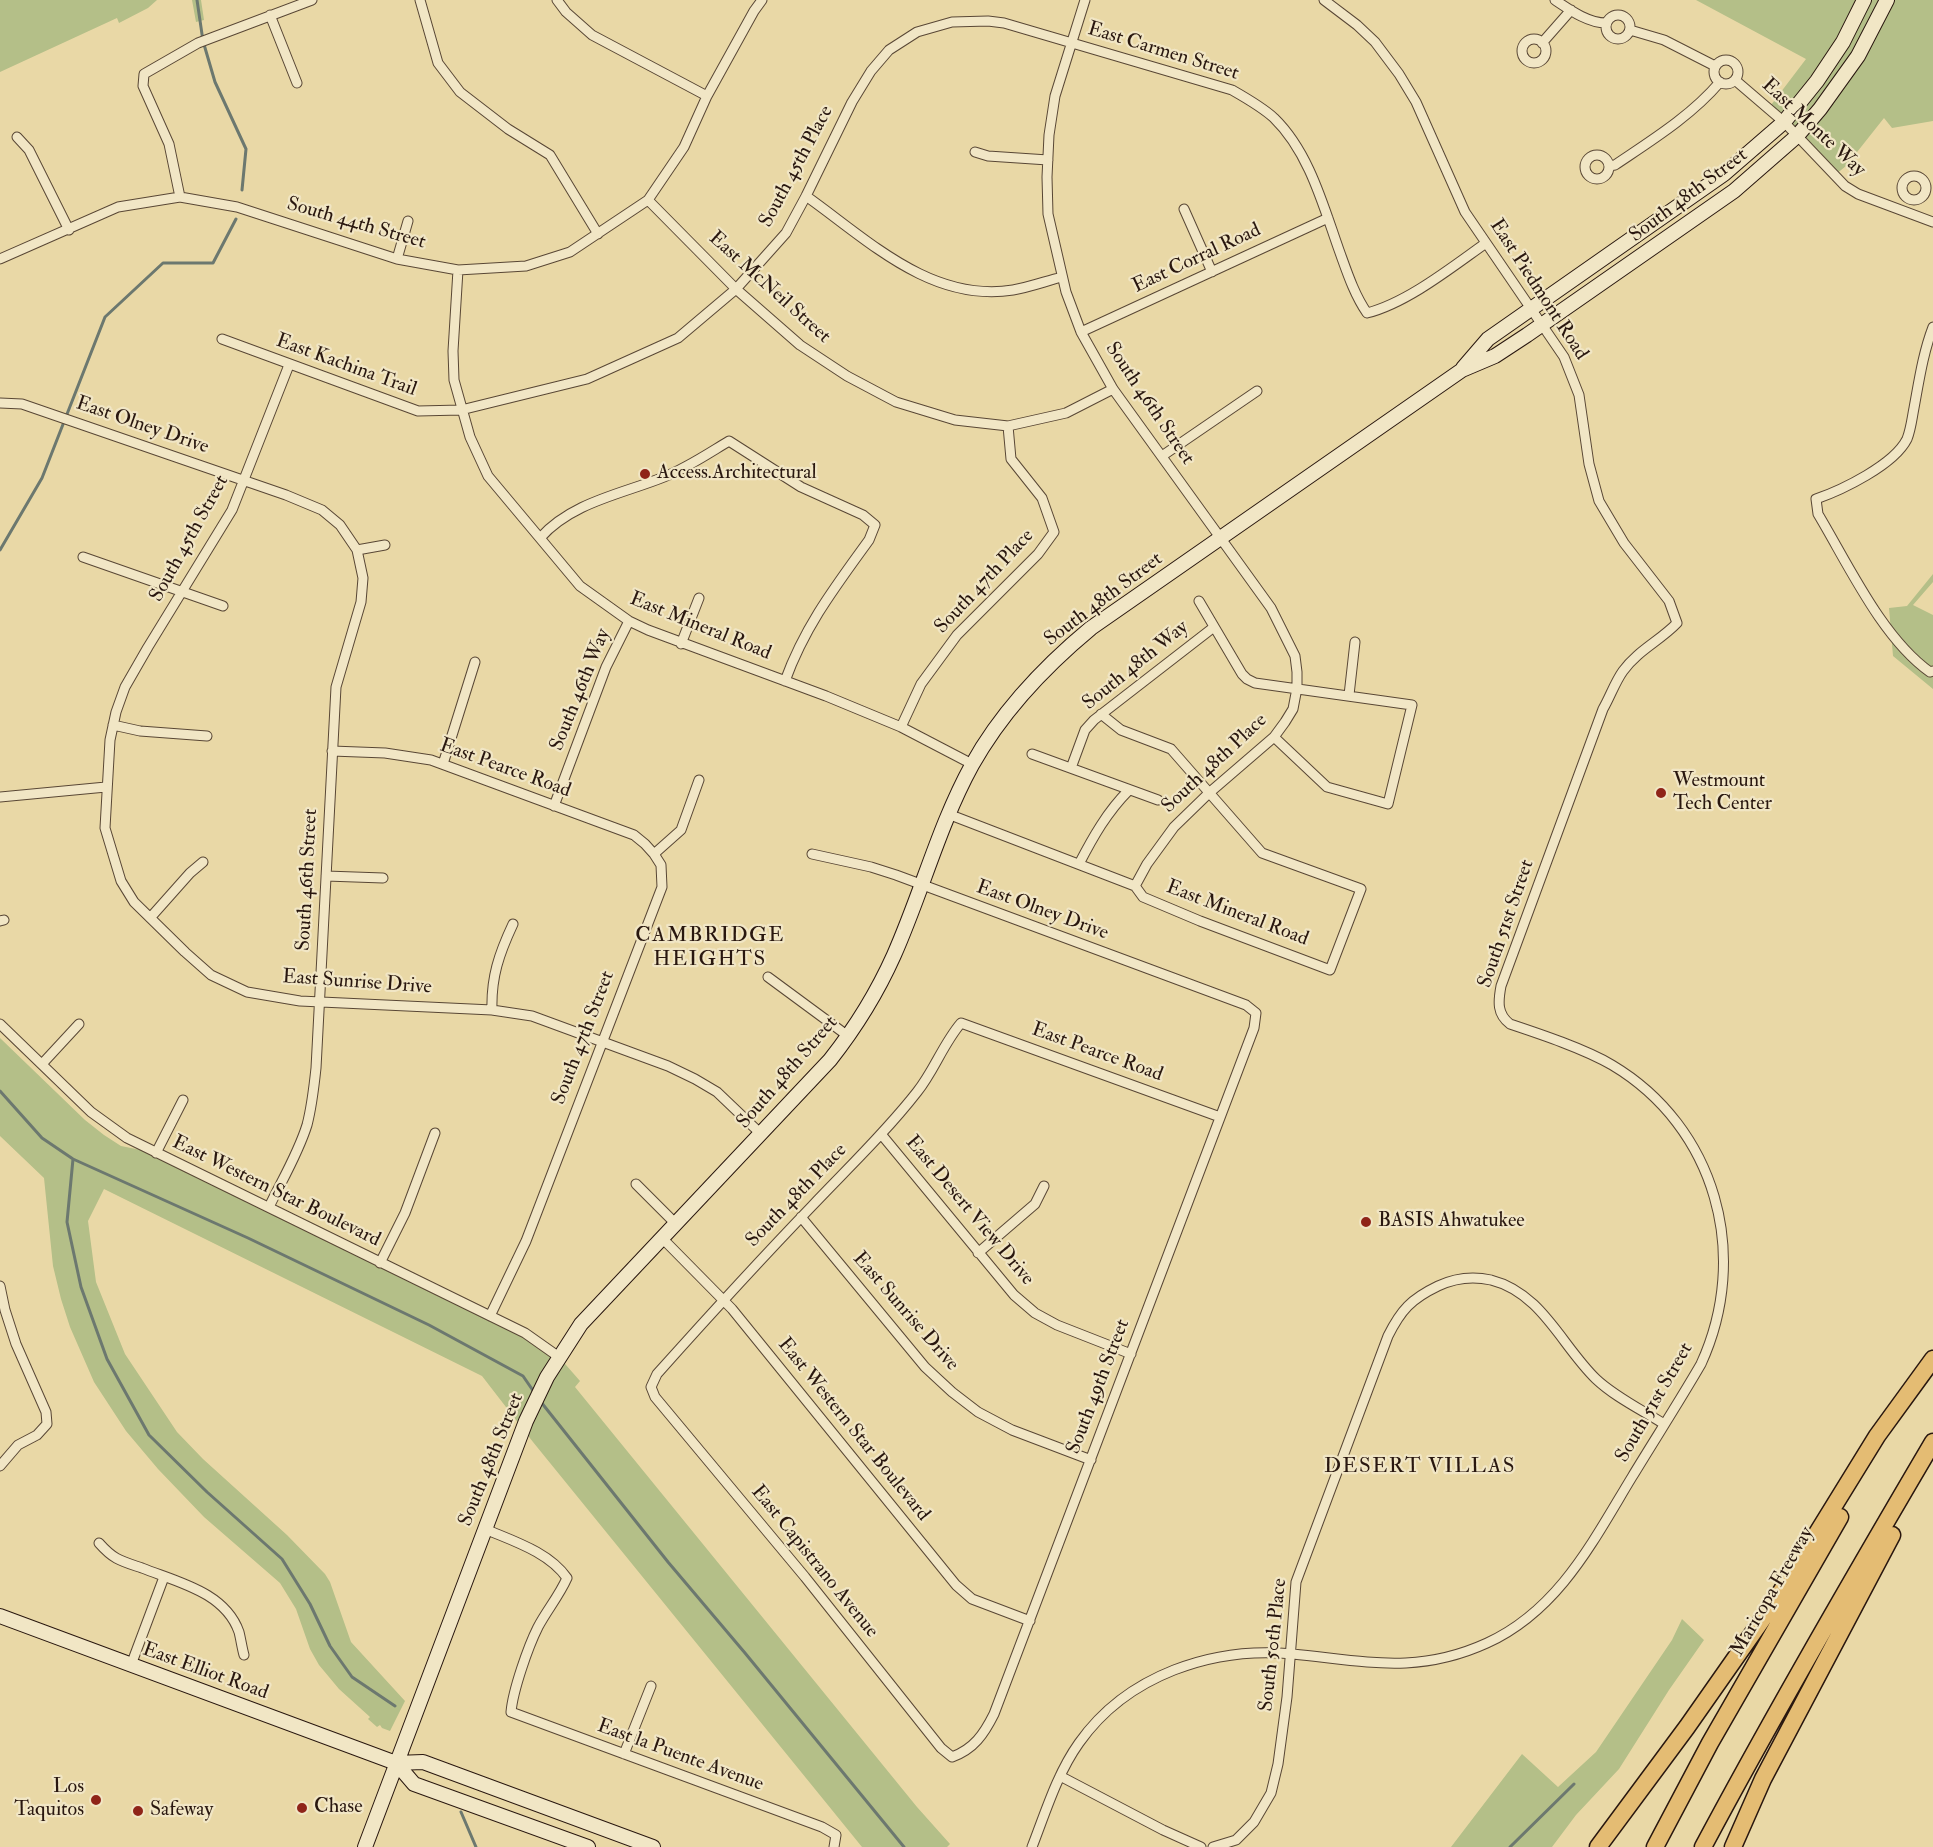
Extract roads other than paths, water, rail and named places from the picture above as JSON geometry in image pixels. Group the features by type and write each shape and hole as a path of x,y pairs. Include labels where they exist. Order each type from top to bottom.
{"highway":[{"path":"1598,1847 1687,1728 1774,1603 1877,1436 1933,1361"},
{"name":"Maricopa Freeway","path":"1655,1847 1785,1610 1933,1361"},
{"path":"1703,1847 1798,1675 1933,1442"},
{"path":"1733,1847 1762,1779 1933,1462"}],"main road":[{"name":"South 48th Street","path":"365,1847 531,1408 547,1377 581,1324 830,1060 848,1036 879,986 895,953 948,814 972,764 989,736 1018,697 1065,650 1091,628 1462,370 1496,356 1734,191 1797,136 1835,90 1858,56 1887,0"},
{"name":"South 48th Street","path":"1462,370 1488,339 1724,174 1784,122 1817,81 1843,42 1862,5"},
{"name":"East Elliot Road","path":"0,1616 396,1763 423,1762 653,1847"},
{"name":"East Elliot Road","path":"396,1763 414,1784 588,1847"}],"street":[{"path":"180,197 169,144 142,86 144,74 198,43 312,0"},
{"path":"420,0 438,63 460,92 508,129 550,155 598,234"},
{"path":"557,0 566,12 591,35 707,96"},
{"name":"South 44th Street","path":"0,259 118,207 180,197 237,207 397,259 458,270 526,266 570,252 648,200 684,147 707,96 762,0"},
{"name":"South 46th Street","path":"1085,0 1055,96 1048,160 1048,214 1062,277 1082,332 1113,389 1221,538"},
{"name":"East Piedmont Road","path":"1324,0 1376,42 1399,74 1416,102 1465,212 1564,357 1579,395 1589,464 1599,501 1624,543 1669,601 1677,623"},
{"name":"East Monte Way","path":"1555,0 1599,23 1606,23"},
{"path":"1542,43 1571,10"},
{"path":"270,15 297,83"},
{"name":"East Monte Way","path":"1619,15 1627,18 1630,30 1626,36 1615,38 1607,30 1606,23 1611,16 1619,15"},
{"name":"East Carmen Street","path":"871,71 890,50 917,32 952,22 988,21 1004,23 1232,90 1274,118 1290,136 1304,159 1357,298 1367,313 1383,309 1428,283 1486,243"},
{"name":"East Monte Way","path":"1630,30 1664,40 1716,66 1724,60 1735,63 1738,74 1735,80 1727,83 1720,81"},
{"path":"1609,166 1615,165 1705,100 1720,81 1715,76 1716,66"},
{"name":"South 45th Place","path":"461,410 587,379 678,338 736,289 786,232 852,102 871,71"},
{"name":"East Monte Way","path":"1735,80 1784,122 1845,186 1933,222"},
{"path":"17,137 29,150 69,230"},
{"path":"975,152 988,156 1048,160"},
{"path":"806,196 909,270 959,289 1014,290 1062,277"},
{"path":"1904,212 1909,199"},
{"name":"East McNeil Street","path":"648,200 736,289 800,345 847,376 896,402 955,420 1008,426 1066,413 1113,389"},
{"path":"1184,209 1212,272"},
{"name":"East Corral Road","path":"1082,332 1328,218"},
{"path":"397,259 408,220"},
{"name":"East Mineral Road","path":"458,270 453,351 454,380 461,410 477,454 488,476 580,586 628,621 681,644 785,681 901,727 972,764"},
{"path":"1931,671 1920,664 1893,635 1875,610 1818,514 1816,499 1831,494 1882,465 1906,441 1911,427 1927,342 1933,327"},
{"name":"East Kachina Trail","path":"222,339 418,411 461,410"},
{"name":"South 45th Street","path":"113,725 125,687 232,510 289,365"},
{"path":"1162,456 1257,391"},
{"name":"East Olney Drive","path":"0,403 22,404 244,480 322,510 340,525 357,550"},
{"name":"South 47th Place","path":"901,727 921,684 957,635 1038,554 1054,532 1042,498 1011,459 1008,426"},
{"path":"540,538 549,527 574,511 603,498 666,477 729,441 801,487 863,515 875,525 869,540 811,621 793,658 785,681"},
{"name":"South 48th Place","path":"1135,886 1160,843 1209,793 1274,737 1293,709 1297,688 1294,656 1271,608 1221,538"},
{"path":"357,550 385,545"},
{"name":"South 46th Street","path":"269,1207 297,1150 312,1102 316,1068 336,687 361,602 363,578 357,550"},
{"path":"83,557 223,606"},
{"path":"681,644 699,598"},
{"path":"1199,601 1247,680 1412,705 1388,804 1327,787 1274,737"},
{"name":"South 46th Way","path":"554,806 606,667 628,621"},
{"name":"South 51st Street","path":"1032,1847 1060,1776 1081,1741 1102,1718 1129,1695 1156,1678 1214,1657 1268,1652 1369,1664 1410,1664 1486,1644 1506,1633 1556,1594 1584,1557 1701,1364 1711,1340 1721,1304 1724,1259 1721,1222 1709,1178 1700,1158 1681,1128 1646,1089 1629,1076 1598,1057 1510,1024 1503,1017 1499,1008 1501,986 1603,709 1624,670 1677,623"},
{"name":"South 48th Way","path":"1071,768 1085,730 1101,714 1214,627"},
{"path":"1349,695 1355,642"},
{"path":"444,764 475,662"},
{"path":"1101,714 1121,730 1171,749 1209,793"},
{"path":"113,725 140,731 207,736"},
{"name":"East Sunrise Drive","path":"113,725 106,787 105,828 121,881 134,902 212,975 247,992 300,1000 492,1010 532,1016 668,1066 695,1079 717,1092 761,1134"},
{"name":"East Pearce Road","path":"332,751 407,755 444,764 634,835 654,854"},
{"path":"1032,754 1158,800"},
{"path":"654,854 681,830 699,780"},
{"path":"0,797 106,787"},
{"path":"1079,864 1097,830 1129,790"},
{"name":"East Mineral Road","path":"1135,886 1143,897 1330,970 1361,889 1262,853 1209,793"},
{"path":"948,814 1135,886"},
{"name":"South 47th Street","path":"490,1316 526,1241 662,887 661,865 654,854"},
{"name":"East Olney Drive","path":"812,854 871,867 922,885 1246,1005 1256,1013"},
{"path":"150,918 190,873 203,862"},
{"path":"326,876 383,878"},
{"path":"492,1010 491,992 496,964 513,924"},
{"path":"768,977 848,1036"},
{"name":"South 49th Street","path":"952,1757 964,1753 977,1742 987,1728 1001,1698 1254,1028 1256,1013"},
{"name":"South 48th Place","path":"651,1387 657,1374 723,1300 881,1134 917,1092 929,1076 952,1033 961,1023"},
{"name":"East Pearce Road","path":"961,1023 1220,1117"},
{"name":"East Western Star Boulevard","path":"0,1024 91,1112 127,1138 525,1333 559,1357"},
{"path":"42,1064 79,1024"},
{"path":"156,1153 183,1100"},
{"path":"380,1263 405,1213 435,1133"},
{"name":"East Desert View Drive","path":"881,1134 1014,1295 1035,1313 1057,1325 1131,1354"},
{"path":"636,1184 676,1224"},
{"path":"978,1253 1035,1204 1044,1186"},
{"name":"East Sunrise Drive","path":"801,1217 925,1367 952,1392 978,1412 1012,1431 1091,1460"},
{"name":"East Western Star Boulevard","path":"663,1239 723,1300 956,1585 972,1599 1030,1621"},
{"name":"South 50th Place","path":"1213,1847 1236,1840 1254,1822 1271,1793 1292,1654 1296,1582 1330,1488 1398,1316 1409,1304 1426,1292 1460,1278 1501,1283 1515,1289 1527,1297 1550,1322 1576,1357 1599,1382 1664,1424"},
{"path":"0,1286 5,1326 46,1412 47,1424 37,1435 18,1445 0,1466"},
{"name":"East Capistrano Avenue","path":"651,1387 655,1397 805,1577 942,1748 952,1757"},
{"name":"East la Puente Avenue","path":"485,1529 524,1545 560,1568 567,1578 538,1628 512,1696 511,1712 822,1827 836,1835 834,1847"},
{"path":"99,1543 111,1557 202,1592 221,1605 232,1618 239,1632 244,1655"},
{"path":"131,1665 164,1577"},
{"path":"624,1754 651,1686"},
{"path":"1060,1776 1163,1830 1201,1847"}],"waterway":[{"path":"197,0 203,41 215,82 246,149 242,190"},
{"path":"0,550 42,478 105,317 163,263 213,263 236,219"},
{"path":"0,1091 42,1138 73,1159 248,1238 429,1325 523,1376 534,1392"},
{"path":"73,1159 67,1222 81,1287 107,1359 149,1435 207,1492 282,1559 310,1604 330,1646 352,1677 395,1706"},
{"path":"541,1402 668,1562 904,1847"},
{"path":"1510,1847 1574,1784"},
{"path":"461,1812 476,1847"}],"place":[{"name":"Access.Architectural","path":"645,474"},
{"name":"Westmount Tech Center","path":"1661,793"},
{"name":"BASIS Ahwatukee","path":"1366,1222"},
{"name":"Los Taquitos","path":"96,1800"},
{"name":"Chase","path":"302,1808"},
{"name":"Safeway","path":"138,1811"}],"district":[{"name":"CAMBRIDGE HEIGHTS","path":"710,948"},
{"name":"DESERT VILLAS","path":"1420,1467"}]}
